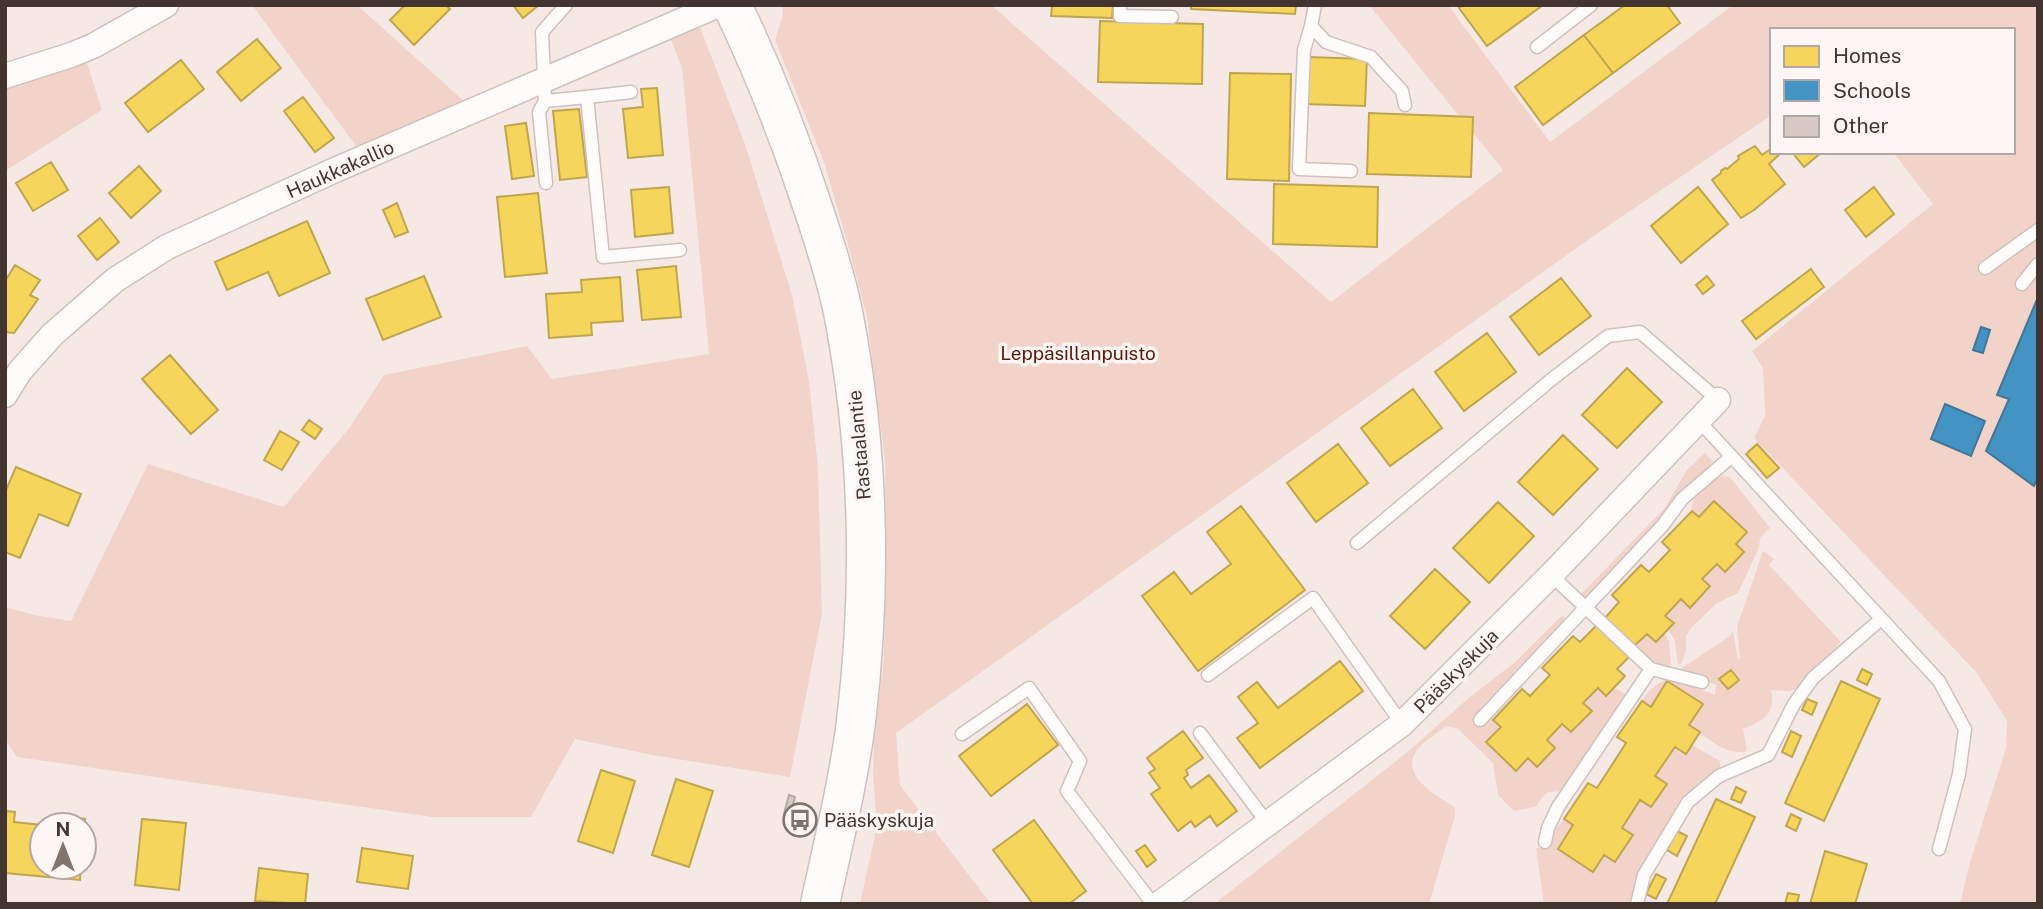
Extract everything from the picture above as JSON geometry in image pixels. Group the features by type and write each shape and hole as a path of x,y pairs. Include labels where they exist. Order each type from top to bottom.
{"main road":[{"name":"Rastaalantie","path":"732,5 790,138 827,251 843,312 863,466 866,553 856,722 820,903"}],"street":[{"path":"5,76 93,46 166,5"},
{"name":"Haukkakallio","path":"5,395 20,371 52,335 115,280 167,247 335,170 545,91 718,5"},
{"name":"Pääskyskuja","path":"1159,904 1402,724 1718,400"}],"lane":[{"path":"546,183 539,112 545,91 542,32 566,5"},
{"path":"1120,5 1120,16 1172,17"},
{"path":"1315,5 1304,50 1299,169 1351,171"},
{"path":"1537,47 1591,5"},
{"path":"1311,26 1326,42 1371,57 1402,91 1405,105"},
{"path":"545,91 587,97 631,92"},
{"path":"587,97 603,257 680,250"},
{"path":"1985,268 2038,230"},
{"path":"2022,284 2038,264"},
{"path":"1357,543 1552,379 1608,336 1640,332 1718,400"},
{"path":"1699,421 1939,681 1965,729 1959,774 1939,849"},
{"path":"1480,720 1663,525 1682,499 1731,457"},
{"path":"1550,575 1651,669 1702,682"},
{"path":"1208,675 1313,598 1402,724"},
{"path":"1637,904 1644,875 1688,802 1719,776 1768,755 1794,704 1813,678 1881,619"},
{"path":"1545,842 1558,807 1651,669"},
{"path":"962,734 1029,688 1080,761 1067,791 1153,904"},
{"path":"1200,733 1268,824"}],"green space":[{"path":"252,5 357,5 465,102 356,146"},
{"name":"Leppäsillanpuisto","path":"782,5 991,5 1331,302 1503,170 1369,5 1448,5 1550,142 1733,5 2038,5 2038,904 1960,904 1969,866 2006,748 2007,721 1977,673 1754,438 1765,416 1763,368 1752,351 1933,204 1895,154 2015,154 2015,28 1770,28 1770,116 1602,230 896,733 900,785 991,904 860,904 877,825 873,777 874,739 883,666 886,589 885,461 867,317 824,162 775,40 783,15"},
{"path":"700,27 745,144 792,295 809,381 818,467 822,614 790,777 652,755 575,739 531,817 432,817 17,757 5,739 5,607 71,621 148,464 284,507 350,427 384,375 527,346 552,379 709,354 682,68 671,40"},
{"path":"87,63 102,110 5,171 5,90"},
{"path":"1705,453 1712,461 1711,466 1588,598 1584,598 1582,593 1664,509 1687,470"},
{"path":"1721,476 1730,477 1770,528 1760,538 1759,548 1738,593 1717,603 1691,628 1686,636 1682,663 1678,665 1675,641 1668,629 1673,623 1665,616 1681,599 1690,607 1710,587 1702,579 1717,564 1725,571 1744,552 1736,544 1747,532 1715,501 1699,517 1692,511 1697,493"},
{"path":"1763,551 1774,559 1769,565 1841,642 1797,689 1771,690 1770,711 1762,720 1743,729 1747,751 1731,751 1689,725 1702,704 1668,681 1651,707 1642,701 1650,690 1667,680 1676,680 1715,695 1716,685 1682,672 1682,668 1730,636 1733,631 1738,660 1740,658 1737,627"},
{"path":"1564,616 1565,621 1481,707 1501,727 1486,743 1515,771 1528,758 1537,767 1547,740 1562,724 1571,732 1591,711 1583,703 1598,688 1606,696 1614,688 1629,696 1569,786 1546,793 1535,807 1514,811 1498,795 1493,763 1458,729 1446,726 1423,744 1414,756 1412,765 1415,774 1429,790 1455,807 1455,816 1429,904 1214,904 1405,754 1514,663"},
{"path":"1664,633 1669,641 1671,665 1655,665 1634,646 1647,634 1656,642"},
{"path":"1692,745 1720,761 1720,769 1689,794 1661,833 1640,873 1630,904 1544,904 1536,848 1550,848 1554,831 1564,819 1573,825 1558,849 1593,872 1640,800 1651,807 1666,784 1655,776 1675,747 1686,754"}],"building: Homes":[{"path":"405,5 446,5 450,9 414,45 390,20"},
{"path":"513,5 539,5 523,18"},
{"path":"1052,5 1113,5 1112,18 1051,16"},
{"path":"1191,5 1296,5 1295,14 1191,9"},
{"path":"1463,5 1543,5 1487,46 1459,8"},
{"path":"1625,5 1667,5 1680,23 1613,73 1584,35"},
{"path":"1100,21 1203,24 1202,84 1098,82"},
{"path":"1584,35 1613,73 1543,125 1515,87"},
{"path":"257,39 281,68 241,101 217,72"},
{"path":"1307,57 1367,59 1365,106 1305,104"},
{"path":"181,60 204,89 148,132 125,103"},
{"path":"1230,73 1291,74 1289,181 1227,179"},
{"path":"657,88 663,155 628,158 623,109 643,107 641,89"},
{"path":"303,97 334,138 315,152 284,111"},
{"path":"579,109 587,177 560,180 553,111"},
{"path":"1369,113 1473,117 1471,177 1367,174"},
{"path":"526,123 534,176 512,179 505,126"},
{"path":"1755,146 1762,155 1770,149 1770,154 1780,154 1769,164 1785,184 1741,218 1712,180 1739,159 1738,156"},
{"path":"1794,154 1820,154 1804,167"},
{"path":"51,162 68,190 33,211 16,183"},
{"path":"139,166 161,191 131,218 109,193"},
{"path":"1274,184 1378,187 1377,247 1273,244"},
{"path":"669,187 673,233 635,237 631,190"},
{"path":"1698,187 1728,224 1681,263 1651,226"},
{"path":"1874,187 1894,214 1866,237 1845,210"},
{"path":"538,193 547,273 505,277 497,197"},
{"path":"397,203 408,232 395,237 383,210"},
{"path":"100,218 119,242 97,260 78,236"},
{"path":"307,221 330,273 279,296 268,272 227,290 215,262"},
{"path":"15,265 40,280 30,295 38,299 14,333 5,332 5,281"},
{"path":"676,266 681,317 642,320 637,270"},
{"path":"1811,269 1824,287 1756,339 1742,321"},
{"path":"424,276 441,317 383,340 366,299"},
{"path":"1707,276 1714,285 1703,294 1696,285"},
{"path":"620,277 623,321 591,323 592,335 549,338 546,294 582,292 581,280"},
{"path":"1561,278 1591,316 1539,355 1510,317"},
{"path":"1487,333 1516,372 1464,411 1435,372"},
{"path":"170,355 218,410 191,434 142,379"},
{"path":"1627,368 1662,402 1617,448 1582,415"},
{"path":"1413,389 1442,428 1390,466 1361,428"},
{"path":"309,420 322,429 315,439 302,430"},
{"path":"280,431 299,442 282,470 264,460"},
{"path":"1563,435 1598,469 1553,515 1518,482"},
{"path":"1338,444 1368,483 1316,522 1287,483"},
{"path":"1757,444 1779,468 1767,478 1746,454"},
{"path":"16,467 81,494 68,526 39,514 20,558 5,552 5,492"},
{"path":"1714,501 1747,532 1736,544 1744,552 1725,572 1717,564 1702,579 1710,586 1690,608 1681,599 1665,616 1674,623 1656,642 1647,634 1634,646 1605,618 1619,602 1612,595 1641,565 1649,572 1670,550 1662,542 1692,511 1699,517"},
{"path":"1498,502 1534,536 1489,583 1453,548"},
{"path":"1241,506 1305,590 1198,671 1142,596 1174,572 1191,594 1231,564 1207,532"},
{"path":"1435,569 1470,602 1425,649 1390,616"},
{"path":"1596,626 1629,657 1617,669 1625,676 1606,696 1598,688 1583,703 1592,711 1571,732 1562,724 1547,740 1555,748 1537,767 1528,758 1516,771 1486,742 1501,727 1493,720 1522,689 1530,696 1550,675 1542,668 1573,636 1580,642"},
{"path":"1340,661 1363,691 1260,768 1237,738 1258,723 1238,697 1257,682 1278,708"},
{"path":"1862,669 1872,674 1867,685 1857,680"},
{"path":"1731,670 1739,680 1728,689 1719,679"},
{"path":"1667,681 1703,704 1689,725 1700,732 1686,754 1675,747 1655,776 1667,784 1651,807 1640,800 1622,828 1633,835 1615,862 1604,855 1593,872 1558,849 1573,825 1564,819 1588,783 1597,788 1626,743 1617,737 1642,701 1651,707"},
{"path":"1841,681 1880,699 1824,821 1785,803"},
{"path":"1807,699 1817,703 1812,715 1802,710"},
{"path":"1027,704 1058,745 991,796 959,756"},
{"path":"1183,731 1203,758 1186,770 1188,775 1184,778 1191,788 1209,775 1237,811 1217,826 1210,816 1195,827 1191,821 1178,831 1151,794 1160,788 1149,773 1155,769 1147,758"},
{"path":"1791,731 1801,736 1792,757 1782,752"},
{"path":"601,770 635,781 613,853 578,841"},
{"path":"676,779 713,791 689,867 652,855"},
{"path":"1736,787 1746,792 1741,803 1731,799"},
{"path":"1716,799 1755,817 1715,904 1667,904"},
{"path":"5,811 15,812 14,822 28,824 28,875 5,873"},
{"path":"1791,814 1801,819 1796,831 1786,826"},
{"path":"142,819 186,823 179,890 135,885"},
{"path":"1034,820 1086,891 1069,904 1033,904 993,850"},
{"path":"1677,831 1687,836 1677,856 1667,850"},
{"path":"1145,845 1156,860 1147,867 1136,851"},
{"path":"362,848 413,856 408,889 357,882"},
{"path":"1825,851 1867,864 1855,904 1810,904"},
{"path":"259,868 308,874 305,904 255,901"},
{"path":"1656,874 1666,879 1656,899 1646,894"},
{"path":"1788,893 1799,895 1797,904 1785,904"}],"building: Schools":[{"path":"2038,297 2038,478 2034,486 1986,451 2009,399 1997,395"},
{"path":"1981,327 1990,330 1983,353 1973,350"},
{"path":"1945,404 1985,421 1971,456 1931,439"}],"building: Other":[{"path":"789,795 795,797 790,815 784,814"}],"place":[{"name":"Pääskyskuja","path":"800,820"}]}
